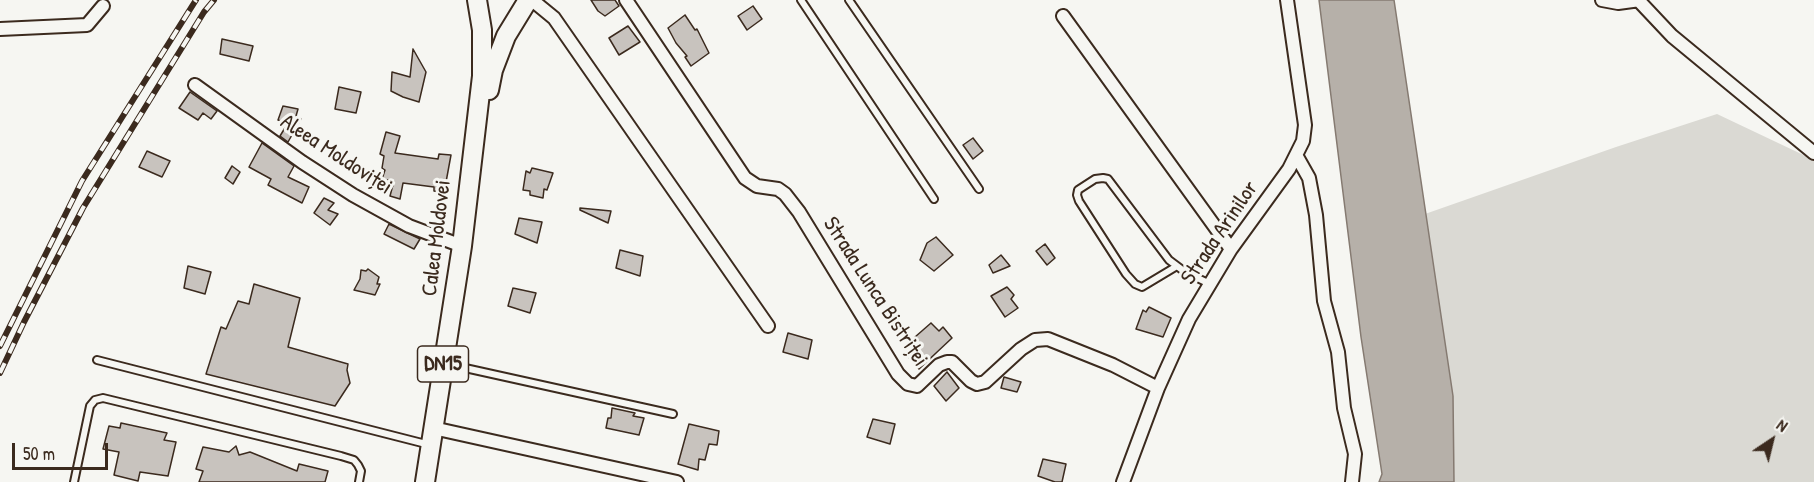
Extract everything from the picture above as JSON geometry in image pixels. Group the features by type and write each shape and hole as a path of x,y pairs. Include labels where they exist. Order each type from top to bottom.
{"main road":[{"name":"Calea Moldovei","path":"425,482 462,246 482,76 482,30 477,0"},
{"path":"470,170 493,70 506,36 529,0"}],"street":[{"path":"529,0 554,18 768,326"},
{"name":"Strada Lunca Bistriței","path":"626,0 745,178 757,186 778,189 799,212 898,374 908,384 917,386 939,365 947,362 952,362 959,367 971,381 977,384 985,382 1022,348 1035,340 1048,339 1113,365 1158,388"},
{"name":"Strada Arinilor","path":"1123,482 1158,388 1189,319 1231,249 1289,170 1303,141 1305,125 1287,0"},
{"path":"1602,0 1618,3 1640,1 1672,36 1814,153"},
{"path":"0,29 87,25 103,6"},
{"path":"1063,15 1231,249"},
{"name":"Aleea Moldoviței","path":"195,85 302,162 353,195 409,226 462,246"},
{"path":"1296,154 1309,178 1316,215 1324,301 1338,352 1344,408 1355,454 1352,482"},
{"path":"432,437 677,482"}],"lane":[{"path":"801,0 934,199"},
{"path":"849,0 978,189"},
{"path":"1177,266 1142,287 1135,284 1126,274 1079,201 1078,190 1095,180 1108,179 1169,260 1210,284"},
{"path":"97,360 432,437"},
{"path":"443,363 674,414"},
{"path":"74,482 90,406 95,400 103,398 354,460 361,471 359,482"}],"shaded area":[{"path":"1319,0 1394,0 1453,396 1454,482 1379,482 1382,474 1361,337"},
{"path":"1717,114 1814,160 1814,482 1454,482 1453,396 1425,214"}],"building":[{"path":"591,0 615,0 619,6 605,16 598,11"},
{"path":"753,6 762,19 747,30 738,16"},
{"path":"685,15 695,30 697,29 709,53 691,66 668,28"},
{"path":"628,26 640,42 619,55 609,38"},
{"path":"222,39 253,46 249,61 220,54"},
{"path":"413,49 426,72 419,102 391,91 392,72 410,77"},
{"path":"339,87 361,92 356,113 335,109"},
{"path":"190,92 217,111 211,119 203,113 198,120 179,108"},
{"path":"283,106 298,109 296,116 301,119 288,142 280,136 288,123 278,120"},
{"path":"386,132 400,136 395,153 438,159 439,154 451,155 444,193 434,191 434,187 403,183 400,199 390,196 394,181 382,179 385,170 382,168 384,156 380,154"},
{"path":"973,138 983,151 973,159 963,145"},
{"path":"262,143 294,166 288,177 309,187 302,203 268,185 271,179 249,167"},
{"path":"147,151 170,161 162,177 139,167"},
{"path":"232,166 240,172 233,184 225,178"},
{"path":"532,168 553,173 547,190 544,189 543,198 530,195 530,191 523,190 526,171 530,173"},
{"path":"324,198 334,203 328,210 338,214 330,225 314,213"},
{"path":"580,208 611,211 608,223 580,210"},
{"path":"519,218 542,222 537,243 515,234"},
{"path":"389,224 420,239 414,249 384,234"},
{"path":"936,237 953,255 934,271 920,260 927,243"},
{"path":"1045,244 1055,258 1047,265 1036,251"},
{"path":"620,250 643,256 640,276 616,268"},
{"path":"1001,255 1010,266 993,273 989,265"},
{"path":"188,266 211,272 205,294 184,288"},
{"path":"368,269 379,277 377,284 380,284 375,295 354,290 360,279 361,270"},
{"path":"254,284 300,298 288,347 348,364 350,383 335,406 206,374 221,327 226,329 238,301 249,304"},
{"path":"1007,287 1014,295 1011,299 1018,308 1005,317 991,296"},
{"path":"513,288 536,293 530,313 508,306"},
{"path":"1149,307 1171,318 1163,337 1136,329 1143,310 1146,312"},
{"path":"931,323 939,331 943,327 952,338 919,369 904,352 916,340 915,337"},
{"path":"788,333 812,340 808,359 783,352"},
{"path":"947,372 959,388 946,401 934,386"},
{"path":"1004,377 1021,382 1017,392 1001,388"},
{"path":"612,408 635,413 633,416 644,418 639,435 606,428 608,418 611,418"},
{"path":"873,419 895,424 890,444 867,437"},
{"path":"121,423 167,433 164,440 176,442 168,476 140,472 138,481 114,475 119,452 103,449 109,426 120,428"},
{"path":"689,424 719,431 717,445 709,444 705,460 699,459 698,470 678,464"},
{"path":"236,446 239,455 250,452 297,471 299,464 328,471 325,482 199,482 203,471 196,469 203,447 229,452"},
{"path":"1043,459 1066,464 1062,482 1038,476"}],"railway":[{"path":"0,346 82,181 196,0"},
{"path":"0,373 83,208 204,12 214,0"}]}
